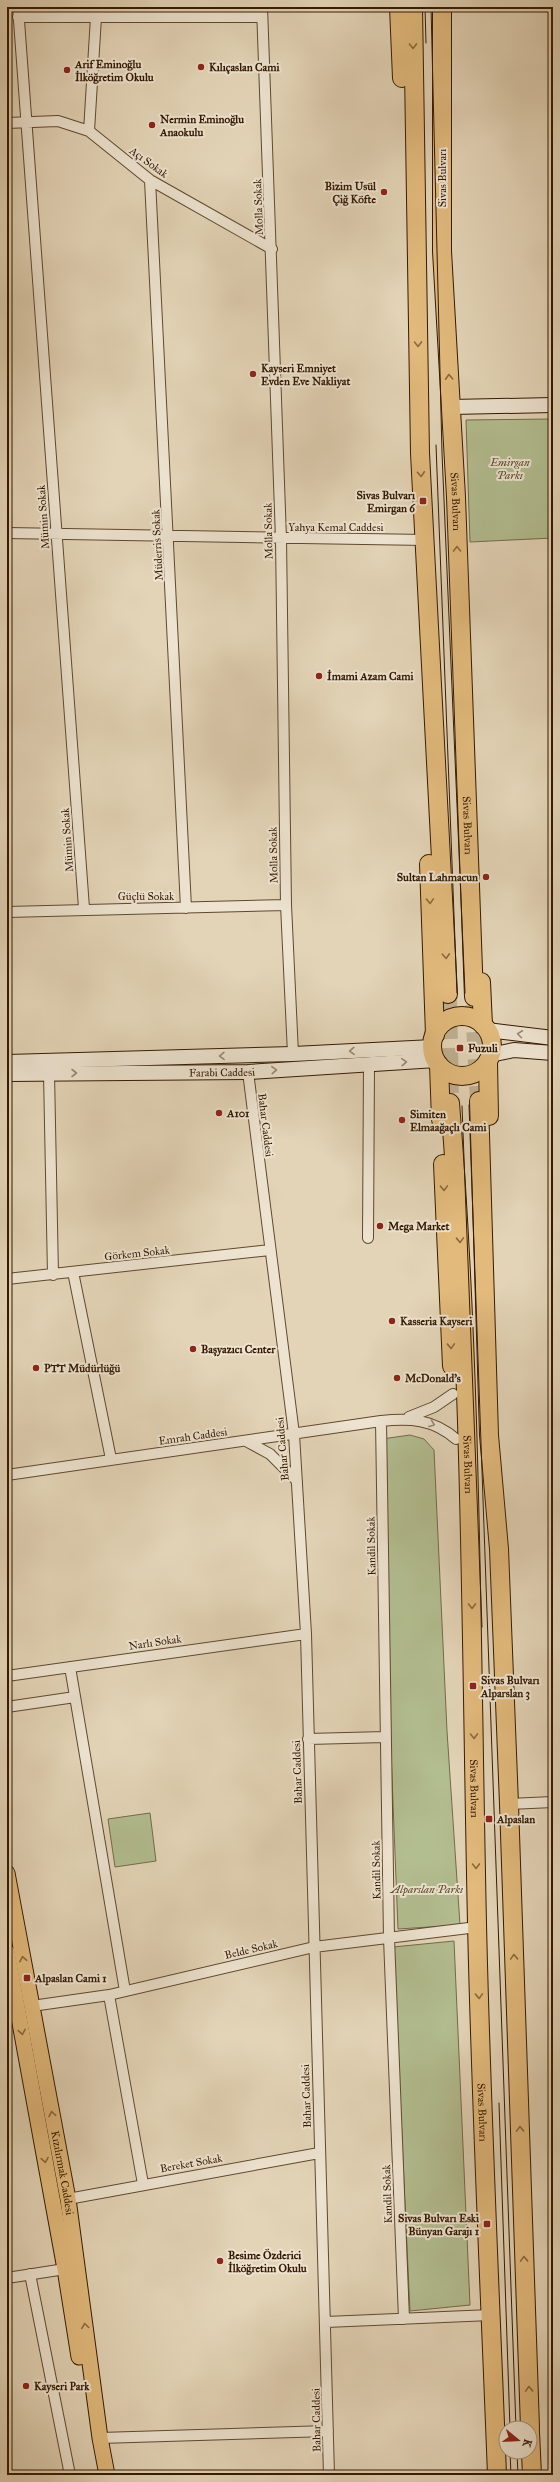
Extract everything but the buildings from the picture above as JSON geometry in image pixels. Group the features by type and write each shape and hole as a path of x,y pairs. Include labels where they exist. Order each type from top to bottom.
{"highway":[{"path":"399,7 408,246 417,316"},
{"path":"413,7 420,452 426,540 448,994"},
{"name":"Sivas Bulvarı","path":"442,7 442,251 456,497 458,588 474,997"},
{"path":"446,317 453,7"},
{"path":"426,540 422,647 435,1052 456,1439 471,1567"},
{"path":"458,588 472,697 485,1027 492,1042 489,1058 500,1434 499,1549"},
{"path":"435,1052 447,1020 459,1016 472,1018 485,1027"},
{"path":"435,1052 449,1073 461,1076 479,1070 489,1058"},
{"name":"Sivas Bulvarı","path":"479,1100 489,1435 499,1549 509,1804 530,2420"},
{"name":"Sivas Bulvarı","path":"450,1103 459,1218 471,1567 477,1927 497,2475"},
{"path":"531,2466 539,2475"}],"main road":[{"name":"Kızılırmak Caddesi","path":"7,1873 19,2007 65,2269 97,2475"},
{"name":"Kızılırmak Caddesi","path":"7,1952 19,2007 68,2199 100,2438 107,2475"}],"street":[{"path":"18,12 96,17 262,12"},
{"name":"Mümin Sokak","path":"18,12 28,123 56,534 84,908"},
{"name":"Molla Sokak","path":"262,12 272,249 281,539 286,905 293,1054"},
{"path":"89,131 96,17"},
{"name":"Açı Sokak","path":"7,123 58,121 89,131 150,180 272,249"},
{"name":"Müderris Sokak","path":"150,180 186,908"},
{"path":"451,407 553,405"},
{"name":"Yahya Kemal Caddesi","path":"7,533 168,535 281,539 426,540"},
{"name":"Güçlü Sokak","path":"7,912 84,908 186,908 286,905"},
{"path":"485,1027 553,1038"},
{"path":"489,1058 514,1050 553,1053"},
{"name":"Farabi Caddesi","path":"7,1062 293,1054 435,1052"},
{"name":"Farabi Caddesi","path":"7,1074 248,1072 369,1065 435,1052"},
{"path":"368,1238 369,1065"},
{"name":"Bahar Caddesi","path":"248,1072 294,1434 306,1634 329,2475"},
{"path":"49,1073 53,1276"},
{"name":"Görkem Sokak","path":"7,1280 53,1276 72,1272 270,1250"},
{"path":"72,1272 111,1459"},
{"path":"404,1419 434,1407 453,1394"},
{"path":"404,1419 428,1422 443,1429 456,1439"},
{"name":"Emrah Caddesi","path":"7,1475 381,1420 404,1419"},
{"name":"Kandil Sokak","path":"381,1420 389,1938 404,2320"},
{"path":"246,1441 270,1454 297,1480"},
{"name":"Narlı Sokak","path":"7,1676 306,1634"},
{"path":"70,1667 125,1991"},
{"path":"7,1707 75,1697"},
{"path":"308,1739 386,1736"},
{"path":"509,1804 553,1802"},
{"name":"Belde Sokak","path":"19,2007 108,1995 314,1947 477,1927"},
{"path":"108,1995 143,2184"},
{"name":"Bereket Sokak","path":"68,2199 143,2184 319,2153"},
{"path":"7,2278 65,2269"},
{"path":"30,2274 70,2475"},
{"path":"326,2322 404,2320 491,2315"},
{"path":"100,2438 328,2431"}],"green space":[{"name":"Emirgan Parkı","path":"553,419 553,538 470,542 466,420"},
{"name":"Alparslan Parkı","path":"410,1435 424,1439 434,1450 447,1731 460,1925 398,1929 386,1626 382,1439"},
{"path":"150,1813 156,1861 115,1867 108,1819"},
{"path":"454,1941 470,2305 410,2311 393,1947"}],"tunnel":[{"path":"448,994 450,1103"},
{"path":"474,1005 479,1101"}],"tram line":[{"path":"425,7 426,43"},
{"path":"431,7 442,453 465,993"},
{"path":"436,445 457,993"},
{"path":"469,1105 516,2420"},
{"path":"462,1106 482,1627"},
{"path":"499,2103 510,2420"},
{"path":"510,2460 511,2475"},
{"path":"517,2460 518,2475"}],"place":[{"name":"Kılıçaslan Cami","path":"201,67"},
{"name":"Arif Eminoğlu İlköğretim Okulu","path":"67,70"},
{"name":"Nermin Eminoğlu Anaokulu","path":"152,125"},
{"name":"Bizim Usül Çiğ Köfte","path":"384,192"},
{"name":"Kayseri Emniyet Evden Eve Nakliyat","path":"253,374"},
{"name":"Sivas Bulvarı Emirgan 6","path":"423,501"},
{"name":"İmami Azam Cami","path":"319,676"},
{"name":"Sultan Lahmacun","path":"486,877"},
{"name":"Fuzuli","path":"460,1048"},
{"name":"A101","path":"219,1113"},
{"name":"Simiten Elmaağaçlı Cami","path":"402,1120"},
{"name":"Mega Market","path":"380,1226"},
{"name":"Kasseria Kayseri","path":"392,1321"},
{"name":"Başyazıcı Center","path":"193,1349"},
{"name":"PTT Müdürlüğü","path":"36,1368"},
{"name":"McDonald's","path":"397,1378"},
{"name":"Sivas Bulvarı Alparslan 3","path":"473,1686"},
{"name":"Alpaslan","path":"489,1819"},
{"name":"Alpaslan Cami 1","path":"27,1978"},
{"name":"Sivas Bulvarı Eski Bünyan Garajı 1","path":"487,2224"},
{"name":"Besime Özderici İlköğretim Okulu","path":"220,2261"},
{"name":"Kayseri Park","path":"26,2386"}]}
